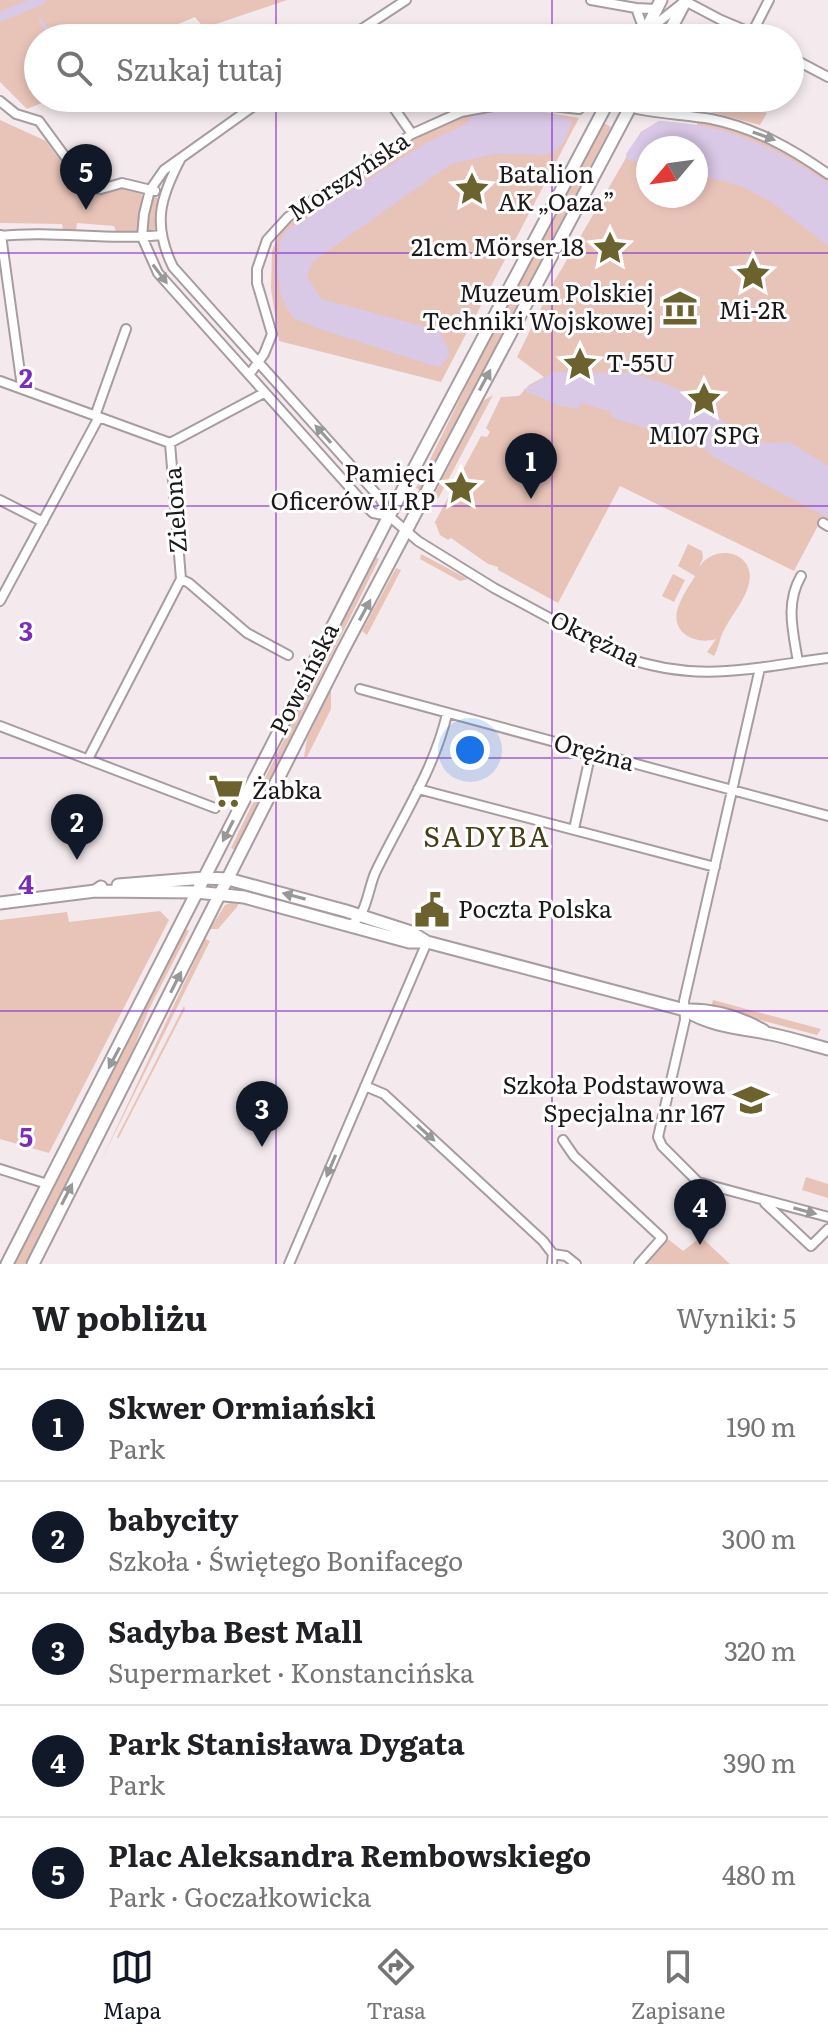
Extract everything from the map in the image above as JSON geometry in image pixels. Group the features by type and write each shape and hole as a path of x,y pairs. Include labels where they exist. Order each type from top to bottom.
{"main road":[{"path":"673,24 686,0"},
{"path":"649,24 659,4"},
{"name":"Powsińska","path":"7,1264 389,516 603,112"},
{"name":"Powsińska","path":"33,1264 342,652 623,112"},
{"path":"95,891 101,887 204,878 228,879 411,932 427,942"},
{"path":"0,903 95,891 196,892 244,897 409,942 427,942 685,1010 708,1022 743,1031 768,1033 828,1049"}],"street":[{"path":"369,24 406,0"},
{"path":"591,0 636,8 659,4"},
{"path":"657,24 686,0 730,24"},
{"path":"759,24 769,0"},
{"path":"636,8 640,24"},
{"path":"804,64 828,77"},
{"path":"0,101 16,114 39,121 83,181 93,188 122,183 164,193"},
{"name":"Okrężna","path":"150,190 164,170 245,112"},
{"path":"397,112 412,134"},
{"name":"Morszyńska","path":"249,375 272,334 257,283 257,269 267,240 288,217 412,134 465,112"},
{"path":"678,112 758,133 789,146 828,174"},
{"name":"Okrężna","path":"181,158 164,193 160,223 173,267 380,498 389,516 406,532 494,588 620,656 642,664 717,674 828,658"},
{"path":"142,237 150,190"},
{"path":"22,387 1,236 162,235"},
{"name":"Okrężna","path":"142,237 158,273 264,393 373,513 389,516"},
{"path":"0,601 97,416 126,329"},
{"name":"Zielona","path":"0,381 170,443 181,579 247,633 288,655"},
{"path":"170,443 264,393"},
{"path":"0,500 43,522"},
{"path":"798,662 790,612 793,590 801,576"},
{"path":"88,759 181,579"},
{"path":"760,668 684,1001 685,1020 659,1141 698,1182 828,1217"},
{"name":"Orężna","path":"360,689 828,816"},
{"path":"350,925 360,916 375,874 434,756 447,714"},
{"path":"0,726 215,808"},
{"path":"574,829 591,752"},
{"path":"418,789 715,867"},
{"path":"289,1264 427,942"},
{"path":"365,1086 384,1094 543,1241 552,1259 566,1256 576,1264"},
{"path":"563,1140 574,1156 662,1238 639,1264"},
{"path":"0,1169 47,1184"},
{"path":"762,1200 811,1246 828,1229"}],"shaded area":[{"path":"0,0 287,0 216,24 201,24 195,17 178,24 24,24 24,106 0,82"},
{"path":"485,112 542,112 572,121 564,142 555,151 544,155 495,154 451,164 312,262 307,277 322,299 440,331 449,356 440,367 295,319 281,296 277,269 280,242 286,231 424,144 464,125 473,116"},
{"path":"543,112 579,118 441,382 279,341 271,289 272,251 282,228 437,125 465,113"},
{"path":"710,112 765,112 760,125"},
{"path":"0,120 46,141 76,182 88,189 102,193 123,188 141,193 143,198 137,231 117,234 114,226 77,223 76,231 63,230 62,224 0,223"},
{"path":"659,121 697,125 698,121 717,125 767,142 828,178 828,520 822,518 794,571 620,486 558,603 488,564 451,538 448,540 440,535 435,522 481,436 487,437 490,432 486,428 501,397 519,396 529,385 544,377 517,357 554,282 636,141 636,208 708,208 708,136 639,136"},
{"path":"660,121 707,127 748,139 788,158 828,183 828,246 770,201 741,186 708,177 708,136 638,136"},
{"path":"604,123 611,127 420,490 416,488 482,354"},
{"path":"636,139 636,161 627,160 626,154"},
{"path":"156,196 159,201 157,228 148,231 152,197"},
{"path":"554,372 632,373 691,395 739,434 767,443 789,442 828,466 828,518 682,439 613,418 609,411 580,403 579,409 558,405 523,390"},
{"path":"493,395 438,499 433,497 483,401"},
{"path":"688,544 702,551 699,567 706,559 724,553 740,558 750,572 747,590 714,656 707,652 716,639 694,639 678,626 680,602 695,576 678,566"},
{"path":"421,554 468,579 460,581 420,559"},
{"path":"376,557 379,559 235,850 231,848"},
{"path":"396,568 401,570 367,635 362,631"},
{"path":"673,574 685,580 674,602 662,596"},
{"path":"331,689 331,709 307,757 304,757 307,739"},
{"path":"241,899 218,929 210,929 225,905"},
{"path":"160,911 169,920 49,1153 0,1139 0,920 67,912 69,922"},
{"path":"185,929 189,931 149,1009 134,1048 25,1264 15,1264"},
{"path":"205,939 210,941 101,1161"},
{"path":"713,1000 821,1029 817,1035 711,1007"},
{"path":"184,1006 185,1009 118,1139 117,1137"},
{"path":"806,1177 828,1184 828,1198 802,1190"},
{"path":"701,1237 730,1264 644,1264 668,1239 683,1251"}],"waterway":[{"path":"0,17 41,0"},
{"path":"40,19 43,24"}],"place":[{"name":"Batalion AK „Oaza”","path":"472,189"},
{"name":"Plac Aleksandra Rembowskiego","path":"86,210"},
{"name":"21cm Mörser 18","path":"610,248"},
{"name":"Mi-2R","path":"753,274"},
{"name":"Muzeum Polskiej Techniki Wojskowej","path":"680,308"},
{"name":"T-55U","path":"580,364"},
{"name":"M107 SPG","path":"704,399"},
{"name":"Pamięci Oficerów II RP","path":"461,488"},
{"name":"Skwer Ormiański","path":"531,499"},
{"name":"Żabka","path":"226,791"},
{"name":"babycity","path":"77,860"},
{"name":"Poczta Polska","path":"432,910"},
{"name":"Szkoła Podstawowa Specjalna nr 167","path":"751,1100"},
{"name":"Sadyba Best Mall","path":"262,1147"},
{"name":"Park Stanisława Dygata","path":"700,1245"}],"district":[{"name":"SADYBA","path":"487,837"}]}
